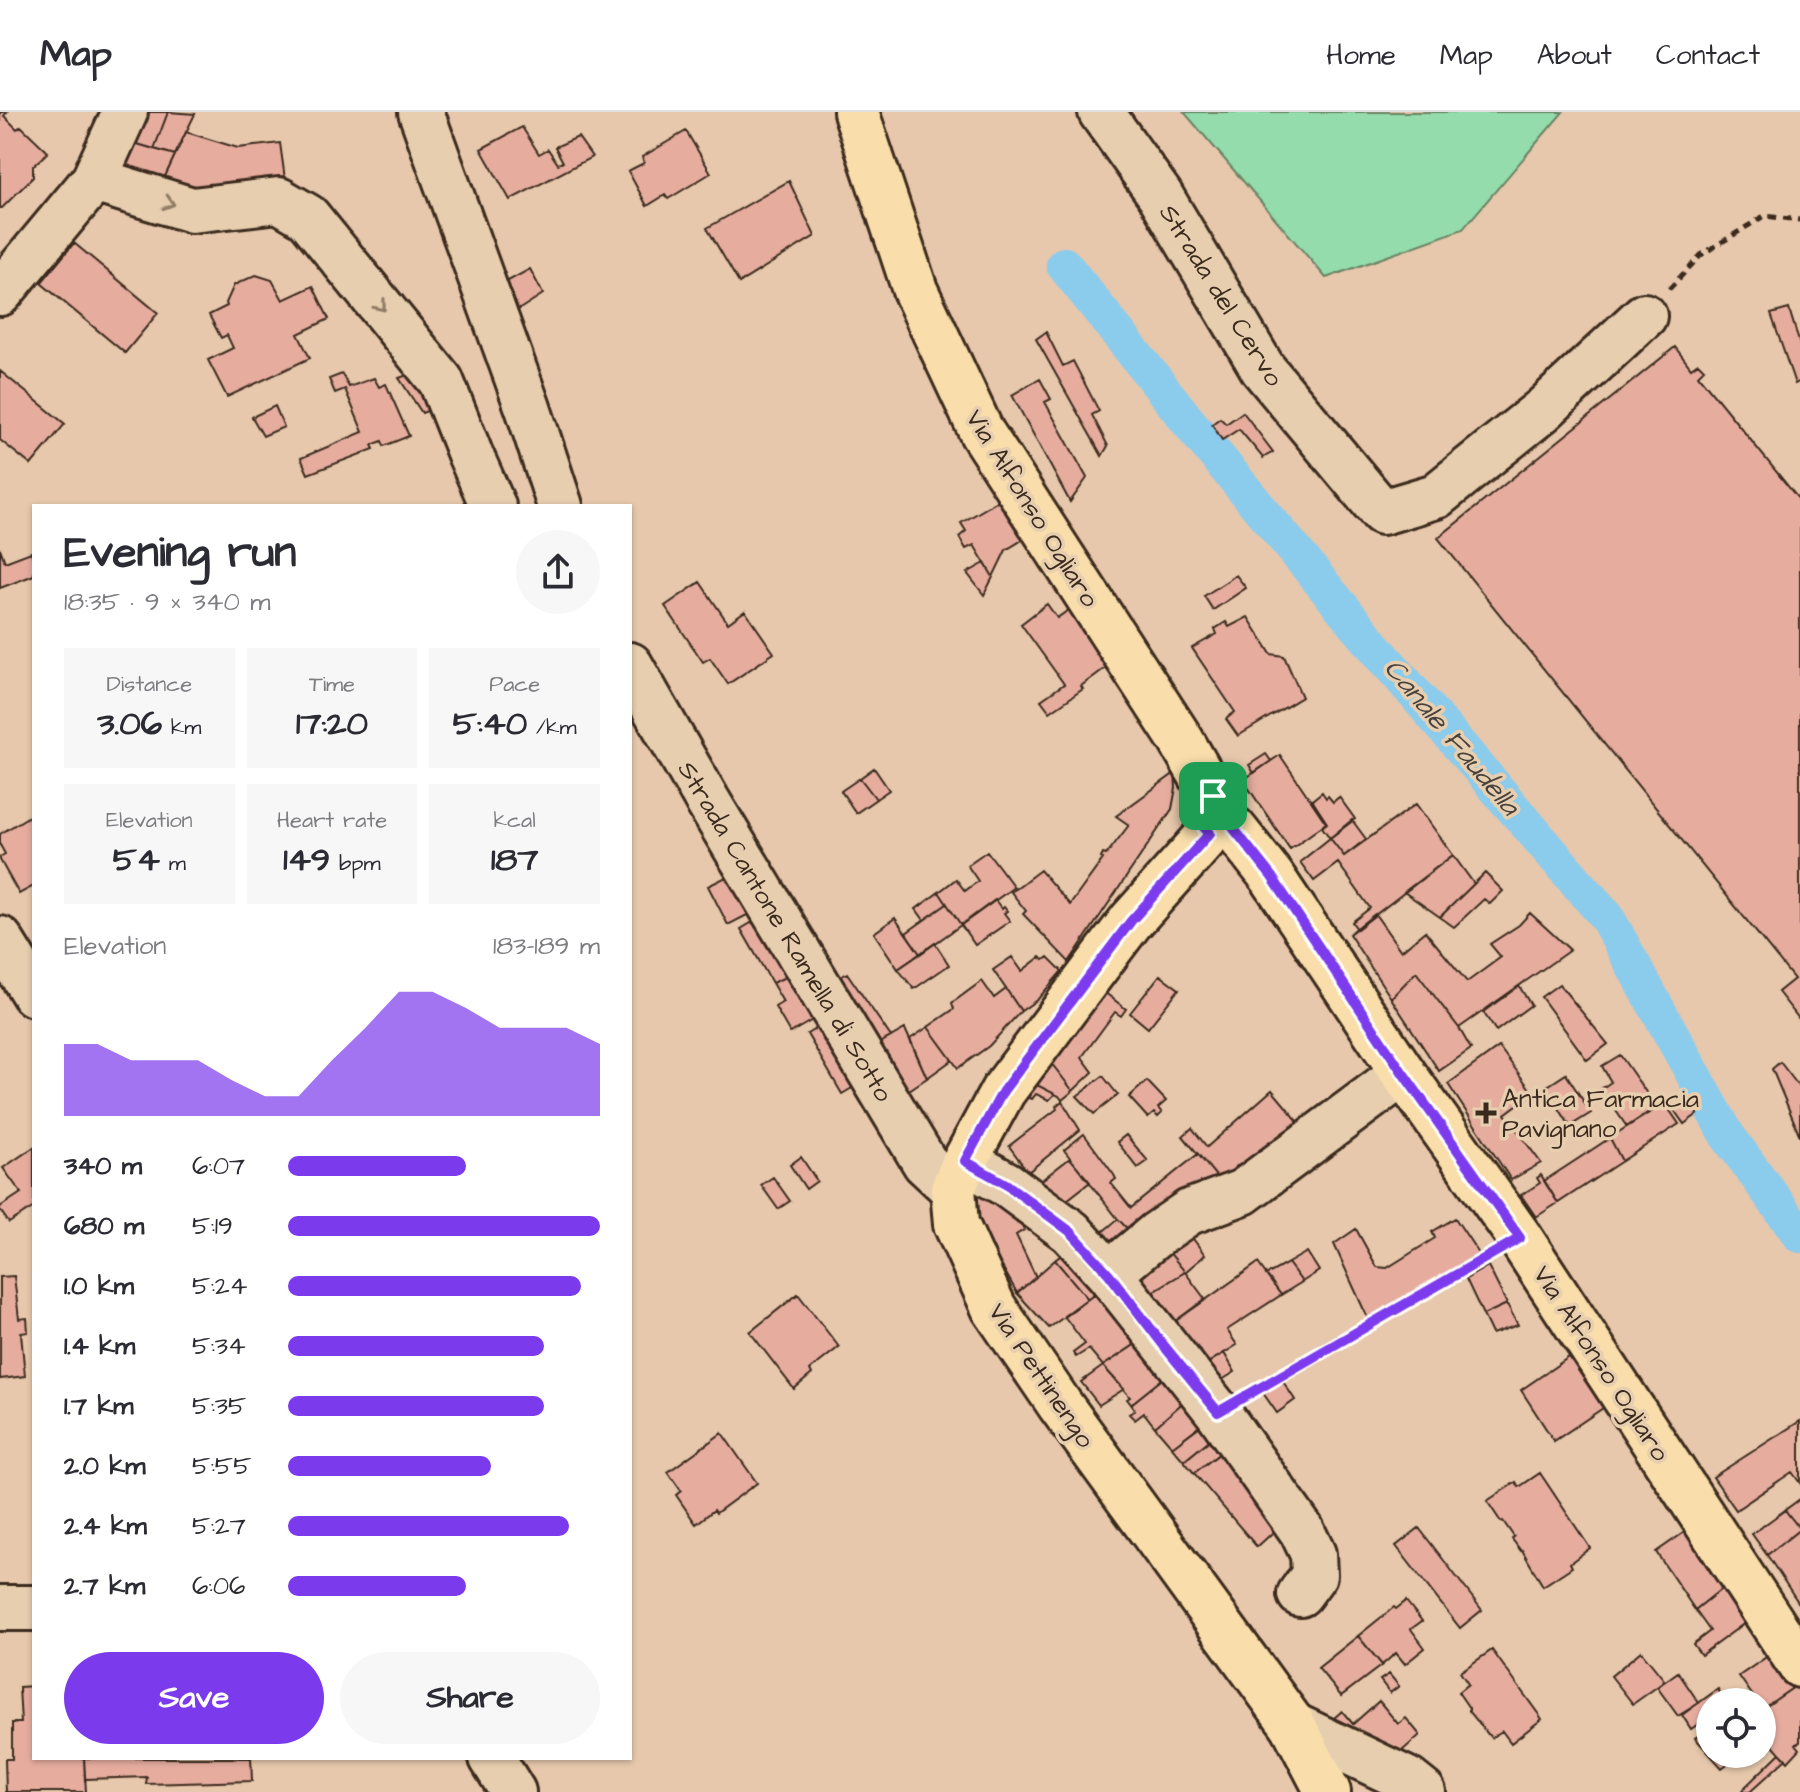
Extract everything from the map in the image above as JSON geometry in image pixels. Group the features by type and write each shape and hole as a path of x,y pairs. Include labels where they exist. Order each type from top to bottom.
{"main road":[{"name":"Via Alfonso Ogliaro","path":"856,112 915,290 982,433 1181,740 1219,820 1272,877 1403,1073 1520,1238 1800,1665"},
{"path":"959,1175 1003,1091 1131,921 1219,820"},
{"name":"Via Pettinengo","path":"959,1175 956,1224 994,1308 1060,1405 1293,1725 1328,1792"}],"street":[{"path":"0,293 94,180 125,112"},
{"path":"421,112 559,504"},
{"name":"Strada del Cervo","path":"1101,112 1160,195 1263,369 1382,512 1436,496 1543,410 1644,316"},
{"path":"94,180 192,210 279,200 308,217 441,381 492,504"},
{"name":"Strada Cantone Ramella di Sotto","path":"632,669 707,800 925,1163 959,1175 1006,1184 1071,1232 1109,1274 1218,1412 1302,1531 1313,1554 1314,1575 1300,1594"},
{"path":"632,728 652,756 707,800"},
{"path":"0,939 32,991"},
{"path":"1109,1274 1189,1212 1243,1192 1403,1073"},
{"path":"0,1608 32,1608"},
{"path":"1293,1725 1408,1780 1423,1792"},
{"path":"493,1760 513,1792"}],"path":[{"path":"1644,316 1701,255 1764,216 1800,220"},
{"path":"1218,1412 1520,1238"}],"green space":[{"path":"1184,112 1563,112 1463,229 1326,278"}],"building":[{"path":"0,112 7,112 4,116 17,129 21,126 48,152 33,166 33,177 2,208 0,208"},
{"path":"138,112 168,112 154,149 127,141"},
{"path":"168,112 195,114 175,155 154,149"},
{"path":"522,127 539,154 548,149 558,164 563,162 555,147 578,137 592,157 510,200 481,149"},
{"path":"686,131 711,173 668,199 665,195 647,206 628,171 644,163 642,157"},
{"path":"186,132 238,148 280,143 285,179 203,190 161,185"},
{"path":"127,141 175,155 161,185 115,172"},
{"path":"789,181 815,236 739,283 707,228"},
{"path":"74,243 158,313 125,353 41,283"},
{"path":"530,269 543,294 515,312 506,282"},
{"path":"256,275 272,280 283,300 313,286 329,319 298,334 310,358 227,397 208,360 233,348 227,335 221,338 209,315 227,306 234,285"},
{"path":"1789,309 1800,345 1800,381 1795,384 1771,314"},
{"path":"1046,332 1063,366 1073,361 1099,411 1092,415 1108,446 1102,456 1036,339"},
{"path":"1675,347 1691,368 1698,363 1704,369 1698,375 1800,501 1800,1020 1778,992 1794,979 1438,538"},
{"path":"425,369 447,403 422,413 399,378"},
{"path":"0,371 65,424 31,465 0,440"},
{"path":"342,374 349,387 374,378 379,387 386,384 409,436 384,446 382,441 372,445 374,449 308,474 301,458 363,432 345,389 335,393 329,379"},
{"path":"1040,379 1051,399 1045,402 1087,478 1070,502 1012,395"},
{"path":"275,406 284,427 263,436 252,417"},
{"path":"1243,412 1273,452 1263,458 1239,429 1222,440 1212,424 1220,418 1226,424"},
{"path":"1006,496 1029,536 1006,550 993,577 974,545 966,549 959,537 966,531 961,523"},
{"path":"0,548 5,562 31,552 32,576 0,588"},
{"path":"985,563 993,577 984,595 967,573"},
{"path":"1236,575 1246,588 1213,610 1204,596"},
{"path":"700,582 728,623 745,611 774,653 728,684 710,658 703,662 665,606"},
{"path":"1047,604 1057,618 1073,607 1112,663 1081,686 1083,689 1050,712 1041,700 1064,684 1021,624"},
{"path":"1248,617 1271,654 1284,656 1302,697 1238,736 1226,719 1235,712 1192,648 1217,634 1215,629 1226,622 1229,627"},
{"path":"1266,754 1271,761 1254,773 1249,765"},
{"path":"1280,755 1326,823 1290,849 1243,780"},
{"path":"874,768 889,790 876,799 860,778"},
{"path":"1175,773 1172,809 1069,962 1023,914 1026,911 1011,892 1040,870 1070,905 1103,859 1103,854 1106,855 1129,825 1116,816"},
{"path":"860,778 876,799 856,813 841,791"},
{"path":"1322,792 1333,802 1339,797 1355,819 1330,838 1322,827 1327,823 1312,800"},
{"path":"1416,804 1453,855 1357,929 1352,922 1370,908 1338,863 1314,881 1300,862 1330,838 1344,856"},
{"path":"32,814 32,887 19,894 0,860 5,854 0,845 0,834"},
{"path":"1352,820 1366,839 1344,856 1330,838"},
{"path":"987,851 1014,887 961,925 939,892 956,879 965,891 978,881 967,865"},
{"path":"1453,855 1474,884 1440,917 1404,892"},
{"path":"1485,873 1503,891 1490,904 1484,899 1454,927 1440,917"},
{"path":"732,874 753,912 728,925 708,886"},
{"path":"939,892 947,904 924,920 916,909"},
{"path":"995,900 1007,911 1004,913 1010,921 975,945 961,925"},
{"path":"947,904 961,925 920,954 906,933"},
{"path":"1530,913 1570,950 1459,1028 1416,972 1391,998 1349,934 1375,914 1401,951 1425,931 1467,982 1501,957 1490,944 1519,925"},
{"path":"766,914 799,971 772,983 741,929"},
{"path":"895,918 920,954 898,969 874,933"},
{"path":"935,943 949,965 914,989 898,969"},
{"path":"1012,957 1022,971 1040,957 1044,960 1048,957 1062,971 1038,999 1021,1011 993,970"},
{"path":"799,971 823,1014 790,1033 775,1007 783,1002 772,983"},
{"path":"1416,972 1459,1028 1471,1049 1439,1071 1391,998"},
{"path":"847,973 891,1037 871,1048 830,984"},
{"path":"1160,975 1179,989 1148,1028 1130,1013"},
{"path":"982,981 994,998 1006,989 1021,1011 989,1046 958,1068 928,1027 954,1009 952,1003"},
{"path":"1559,984 1608,1044 1587,1060 1541,997"},
{"path":"1519,986 1531,1005 1496,1031 1483,1012"},
{"path":"1099,988 1126,1009 1121,1016 1115,1012 1082,1057 1093,1072 1073,1091 1048,1059"},
{"path":"828,1021 864,1081 842,1094 807,1034"},
{"path":"928,1027 952,1060 927,1078 910,1039"},
{"path":"905,1029 927,1078 903,1094 871,1048"},
{"name":"Antica Farmacia Pavignano","path":"1499,1047 1533,1093 1505,1114 1541,1163 1511,1180 1448,1084"},
{"path":"1620,1055 1657,1108 1627,1127 1601,1089 1611,1082 1602,1066"},
{"path":"1048,1059 1073,1091 1062,1100 1031,1082"},
{"path":"1780,1062 1800,1088 1800,1136 1772,1069"},
{"path":"1566,1074 1591,1113 1570,1126 1546,1087"},
{"path":"1103,1076 1118,1095 1094,1114 1077,1096"},
{"path":"1147,1081 1166,1101 1158,1108 1162,1113 1158,1117 1154,1113 1148,1118 1129,1097"},
{"path":"1031,1082 1055,1094 1049,1100 1036,1094 1032,1099 1020,1095"},
{"path":"1272,1090 1303,1127 1244,1174 1237,1166 1220,1181 1183,1136 1192,1128 1207,1147"},
{"path":"1689,1100 1698,1114 1684,1124 1674,1110"},
{"path":"1062,1101 1080,1130 1028,1172 1009,1146 1057,1109 1056,1106"},
{"path":"1664,1102 1679,1124 1622,1161 1610,1138"},
{"path":"1084,1134 1114,1175 1116,1179 1111,1183 1131,1208 1198,1154 1220,1181 1140,1242 1064,1150"},
{"path":"1126,1135 1148,1161 1138,1168 1117,1142"},
{"path":"1610,1138 1622,1161 1558,1203 1544,1181"},
{"path":"32,1148 32,1208 9,1223 0,1207 21,1193 3,1168"},
{"path":"801,1157 817,1181 806,1189 790,1165"},
{"path":"1070,1158 1090,1182 1058,1207 1038,1183"},
{"path":"1541,1175 1558,1203 1536,1217 1521,1195 1540,1183 1537,1178"},
{"path":"773,1177 790,1201 778,1209 761,1185"},
{"path":"1003,1188 1017,1222 1020,1220 1024,1230 1016,1235 1036,1277 1017,1293 976,1215 975,1191"},
{"path":"1455,1218 1479,1254 1369,1321 1334,1244 1356,1229 1377,1267 1387,1268 1435,1238 1432,1232"},
{"path":"1118,1219 1140,1242 1117,1260 1095,1238"},
{"path":"1191,1236 1205,1255 1185,1272 1169,1252"},
{"path":"1070,1248 1110,1282 1088,1299 1055,1260"},
{"path":"1169,1252 1185,1272 1147,1295 1121,1273"},
{"path":"1307,1252 1319,1271 1302,1282 1288,1263"},
{"path":"1055,1260 1088,1299 1049,1328 1017,1293"},
{"path":"1258,1263 1281,1295 1227,1330 1237,1345 1200,1368 1170,1325"},
{"path":"1288,1263 1302,1282 1281,1295 1266,1275"},
{"path":"1488,1266 1507,1304 1483,1315 1466,1279"},
{"path":"1185,1272 1205,1299 1170,1325 1147,1295"},
{"path":"14,1276 19,1319 27,1318 28,1332 21,1333 25,1376 0,1379 0,1277"},
{"path":"1103,1287 1142,1340 1103,1366 1089,1349 1076,1357 1073,1353 1085,1344 1064,1316"},
{"path":"798,1294 839,1347 810,1370 812,1374 794,1389 750,1332"},
{"path":"1507,1304 1518,1325 1492,1334 1483,1315"},
{"path":"1146,1337 1171,1372 1131,1404 1127,1399 1130,1397 1103,1366"},
{"path":"1224,1353 1235,1372 1212,1386 1200,1368"},
{"path":"1575,1353 1609,1404 1554,1441 1521,1390"},
{"path":"1103,1366 1124,1389 1099,1405 1081,1382"},
{"path":"1171,1372 1188,1398 1155,1427 1144,1413 1135,1420 1129,1414 1135,1410 1131,1404"},
{"path":"1282,1380 1295,1400 1277,1413 1263,1393"},
{"path":"1190,1396 1208,1420 1172,1447 1155,1427"},
{"path":"1214,1415 1224,1428 1184,1461 1172,1447"},
{"path":"1800,1421 1800,1483 1792,1472 1736,1510 1713,1477"},
{"path":"1224,1428 1234,1442 1194,1473 1184,1461"},
{"path":"722,1433 757,1483 696,1524 676,1495 681,1491 668,1472"},
{"path":"1227,1448 1283,1523 1257,1547 1194,1473"},
{"path":"1540,1473 1590,1548 1570,1563 1572,1567 1543,1586 1512,1539 1514,1537 1487,1501 1516,1482 1519,1487"},
{"path":"1800,1499 1800,1529 1785,1510"},
{"path":"1785,1510 1800,1529 1767,1555 1752,1534"},
{"path":"1692,1527 1730,1582 1695,1610 1656,1552"},
{"path":"1419,1528 1482,1610 1460,1628 1396,1546"},
{"path":"1800,1529 1799,1544 1800,1605 1767,1555"},
{"path":"1730,1582 1753,1617 1701,1655 1693,1644 1710,1631 1695,1610"},
{"path":"1406,1601 1422,1621 1411,1629 1425,1648 1405,1664 1396,1653 1382,1665 1358,1636"},
{"path":"1358,1636 1382,1665 1341,1696 1318,1668"},
{"path":"1492,1650 1542,1719 1511,1743 1502,1731 1491,1738 1458,1692 1468,1684 1460,1672"},
{"path":"1641,1651 1665,1681 1633,1704 1611,1676"},
{"path":"1775,1651 1797,1685 1776,1699 1776,1688 1747,1688 1739,1676"},
{"path":"1678,1672 1696,1699 1696,1705 1678,1716 1657,1687"},
{"path":"1389,1674 1399,1686 1390,1693 1380,1680"},
{"path":"1797,1685 1800,1690 1800,1742 1796,1744 1800,1749 1788,1762 1776,1748 1776,1699"},
{"path":"32,1686 32,1760 84,1760 86,1792 6,1792 5,1759 12,1759 12,1723 21,1723 19,1687"},
{"path":"1379,1701 1398,1724 1406,1718 1420,1735 1392,1760 1334,1718 1342,1711 1353,1724"},
{"path":"1696,1705 1696,1726 1691,1729 1682,1715"},
{"path":"1780,1753 1786,1759 1750,1792 1744,1792 1742,1790 1765,1768 1776,1768 1776,1757"},
{"path":"84,1760 251,1760 252,1781 146,1784 147,1777 86,1779 85,1782"}],"waterway":[{"name":"Canale Faudella","path":"1064,265 1199,435 1384,658 1606,916 1727,1135 1800,1235"}],"place":[{"name":"Antica Farmacia Pavignano","path":"1486,1113"}],"route":[{"path":"1213,796 1226,797 1236,805 1239,818 1234,829 1272,877 1403,1073 1520,1238 1218,1412 1109,1274 1071,1232 1006,1184 965,1161 1003,1091 1131,921 1210,833 1201,824 1199,811 1213,796"}]}
